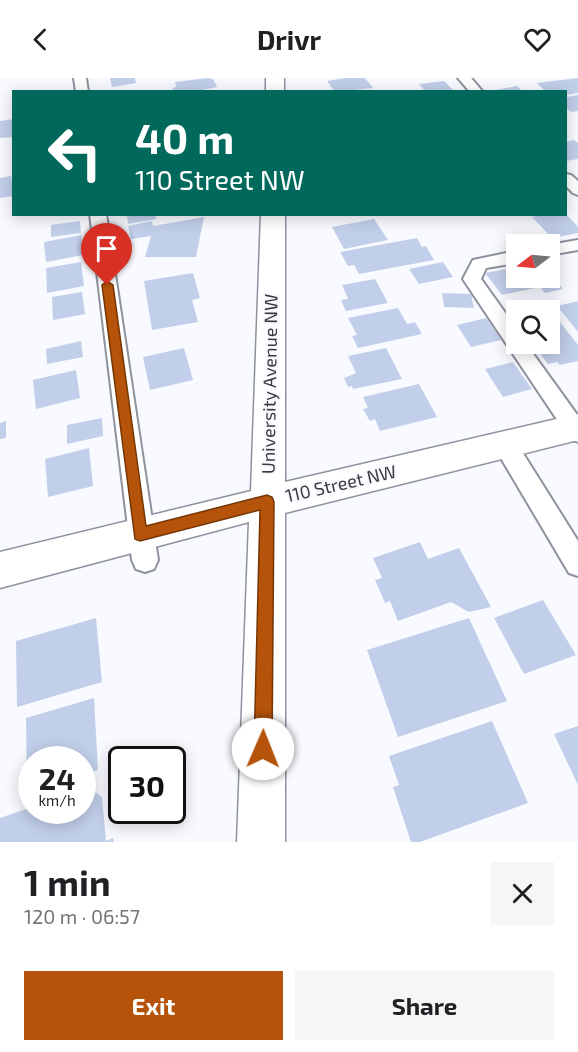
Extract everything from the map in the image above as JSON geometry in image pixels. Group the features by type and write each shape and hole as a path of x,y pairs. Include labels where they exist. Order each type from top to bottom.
{"street":[{"name":"University Avenue NW","path":"261,842 273,216"},
{"name":"110 Street NW","path":"0,570 142,547 267,502 577,430"}],"lane":[{"path":"464,78 475,90"},
{"path":"567,179 578,190"},
{"path":"98,216 142,547"},
{"path":"560,248 578,245"},
{"path":"506,259 479,264 472,279 506,328"},
{"path":"524,354 577,430"},
{"path":"506,446 578,564"}],"building":[{"path":"110,78 135,78 136,83 112,87"},
{"path":"208,78 213,79 217,87 202,90 173,90 172,88 176,87 175,82"},
{"path":"365,78 373,88 334,90 327,81"},
{"path":"578,78 578,93 567,95 567,90 544,90 537,83"},
{"path":"444,81 453,90 424,90 419,84"},
{"path":"517,86 521,90 496,90"},
{"path":"578,95 578,111 571,112 567,109 567,97"},
{"path":"12,119 12,137 0,138 0,121"},
{"path":"574,140 578,143 578,159 567,161 567,142"},
{"path":"11,176 12,196 0,198 0,178"},
{"path":"567,215 578,227 578,233 560,236 560,234 548,234 532,217"},
{"path":"127,216 155,216 156,219 128,224"},
{"path":"204,217 196,257 145,257 151,236 131,239 128,226 152,221 153,226"},
{"path":"374,219 388,240 344,249 332,227"},
{"path":"80,221 81,233 51,237 51,225"},
{"path":"81,235 83,255 46,262 44,242"},
{"path":"417,238 422,247 426,246 434,260 359,274 354,265 348,266 340,252"},
{"path":"81,262 84,286 47,293 46,268"},
{"path":"443,262 453,277 419,284 409,269"},
{"path":"506,269 506,288 535,288 502,295 485,273"},
{"path":"193,273 200,298 192,300 198,322 152,330 144,281"},
{"path":"375,279 388,303 346,311 341,300 348,299 342,285"},
{"path":"560,285 563,289 545,293 541,288 560,288"},
{"path":"82,292 85,314 53,320 52,297"},
{"path":"442,293 471,294 474,308 444,307"},
{"path":"578,301 578,332 560,310 560,305"},
{"path":"398,308 407,324 415,322 422,334 358,348 352,336 357,335 348,318"},
{"path":"486,318 501,340 471,347 457,325"},
{"path":"560,322 578,345 578,361 560,365 557,362 548,364 540,354 560,354"},
{"path":"81,341 83,357 47,364 46,349"},
{"path":"184,348 193,380 150,390 143,357"},
{"path":"386,348 402,379 353,389 352,386 348,387 344,378 356,373 348,356"},
{"path":"513,362 532,389 503,397 485,369"},
{"path":"76,370 80,398 36,409 33,380"},
{"path":"419,384 437,417 380,431 375,419 370,421 363,409 368,408 363,397"},
{"path":"102,418 103,436 67,444 67,425"},
{"path":"6,421 6,438 0,439 0,423"},
{"path":"89,448 93,486 48,497 45,459"},
{"path":"420,542 428,559 459,548 491,607 469,612 451,602 398,621 390,601 385,603 375,580 382,578 373,558"},
{"path":"543,600 576,655 524,674 494,618"},
{"path":"96,618 102,682 17,707 16,641"},
{"path":"469,618 507,701 398,737 367,650"},
{"path":"94,698 98,770 96,771 96,746 26,746 26,718"},
{"path":"492,721 528,803 420,842 411,842 393,787 399,785 389,756"},
{"path":"578,726 578,785 554,734"},
{"path":"96,792 102,797 106,841 113,838 114,842 0,842 0,818 18,812 18,824 96,824"}],"route":[{"path":"107,285 140,534 267,502 263,749"}]}
